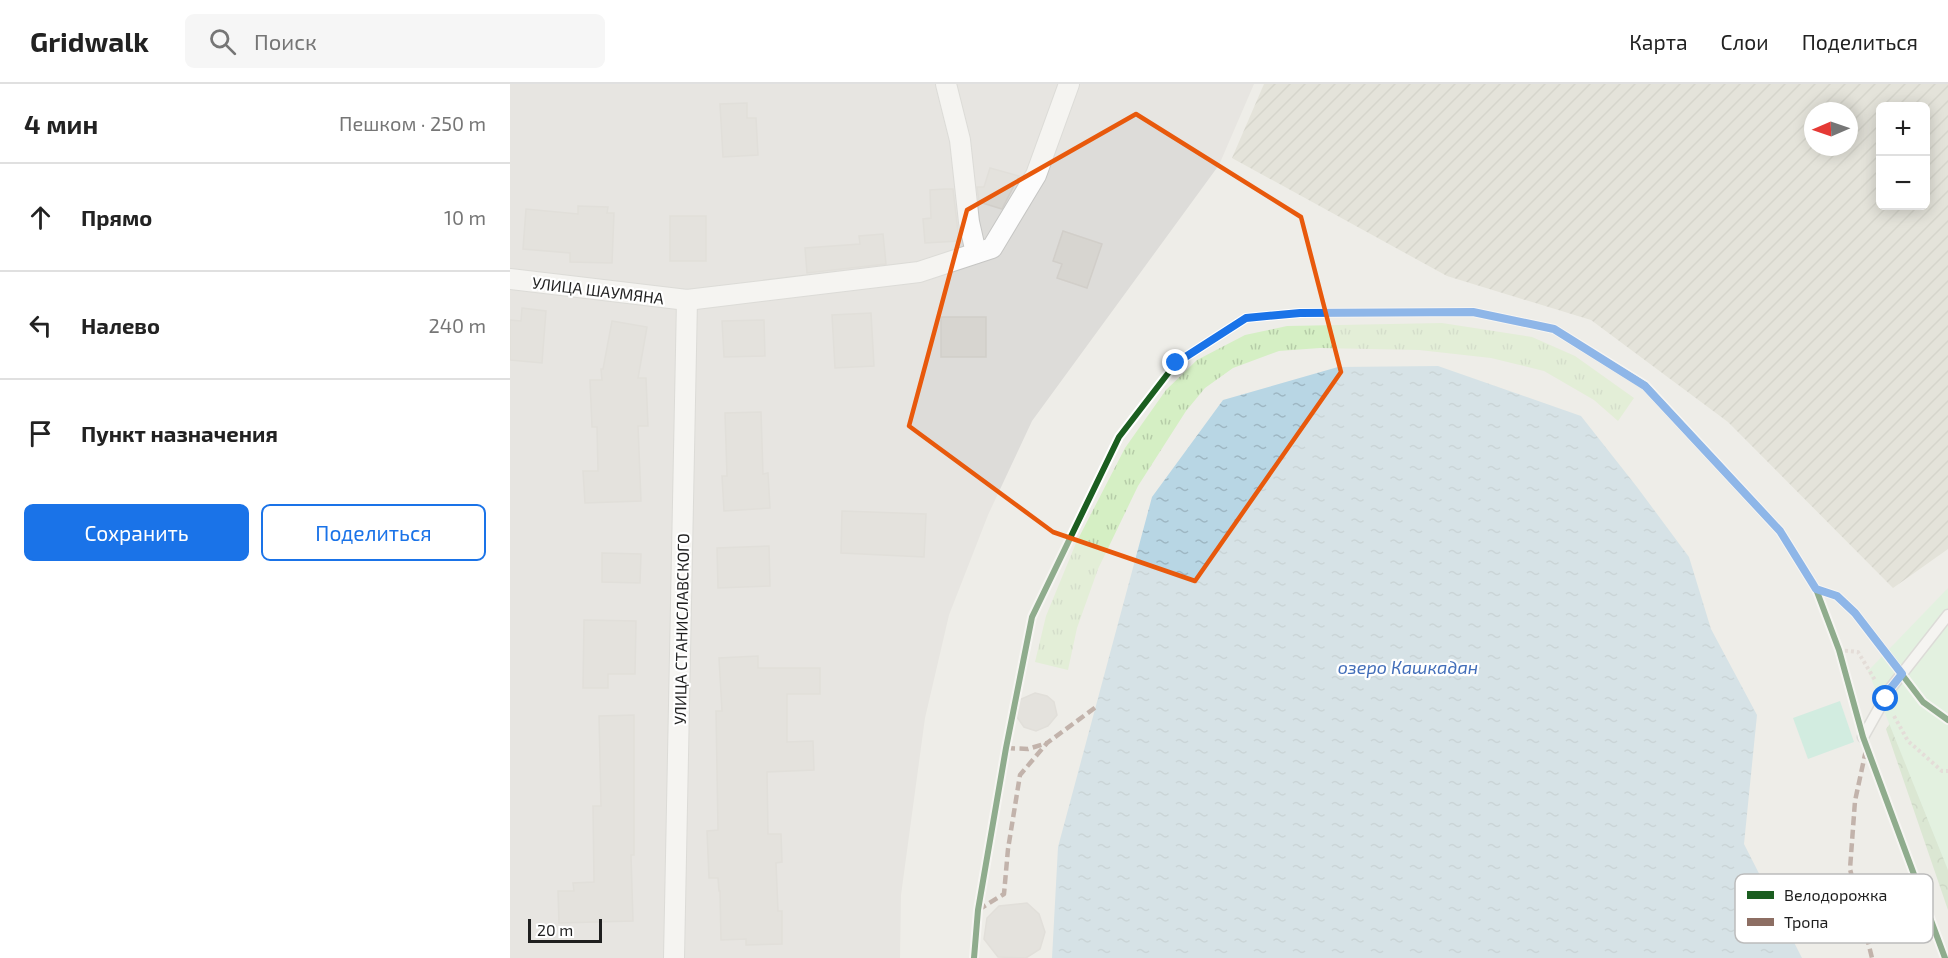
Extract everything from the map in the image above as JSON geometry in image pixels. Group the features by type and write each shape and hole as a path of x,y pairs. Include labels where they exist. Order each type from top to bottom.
{"street":[{"path":"946,84 960,140 969,222 984,250 1036,175 1069,84"},
{"name":"УЛИЦА ШАУМЯНА","path":"510,279 687,300 920,272 984,250"},
{"name":"УЛИЦА СТАНИСЛАВСКОГО","path":"674,958 687,300"}],"lane":[{"path":"1863,737 1890,689 1948,615"}],"path":[{"path":"1835,640 1842,660"}],"highlighted area":[{"path":"1136,114 1301,217 1341,372 1195,581 1053,532 909,426 967,210"}],"shaded area":[{"path":"510,84 1254,84 1219,165 1032,421 988,515 949,615 925,718 901,895 900,958 510,958"},
{"path":"1264,84 1948,84 1948,549 1893,588 1728,422 1591,320 1447,276 1232,158"}],"green space":[{"path":"1442,323 1532,337 1575,356 1634,398 1618,421 1594,400 1544,371 1491,358 1419,350 1320,348 1279,351 1233,368 1205,388 1186,411 1138,486 1098,569 1077,628 1068,670 1035,662 1046,616 1076,543 1125,448 1166,390 1197,360 1245,335 1287,326"},
{"path":"1948,588 1948,870 1868,671"},
{"path":"1948,647 1948,910 1886,729"},
{"path":"1840,701 1854,742 1808,759 1793,718"}],"water":[{"name":"озеро Кашкадан","path":"1438,366 1581,416 1637,487 1689,557 1711,629 1757,715 1744,844 1759,874 1735,874 1735,943 1794,943 1802,958 1052,958 1058,847 1152,497 1223,400 1338,367"}],"building":[{"path":"747,103 747,118 756,118 758,155 723,157 720,104"},
{"path":"990,168 1019,176 1002,209 979,202 977,187 984,187"},
{"path":"953,189 959,241 925,243 923,219 931,218 930,190"},
{"path":"578,206 608,207 607,213 614,213 612,263 570,262 570,253 523,249 526,209 578,214"},
{"path":"670,216 706,216 706,261 670,261"},
{"path":"1063,231 1102,244 1087,288 1057,278 1062,264 1053,261"},
{"path":"883,234 886,264 807,273 805,248 860,244 859,236"},
{"path":"522,308 546,311 542,363 510,360 510,320 521,321"},
{"path":"871,313 874,366 835,368 832,315"},
{"path":"941,317 986,317 986,357 941,357"},
{"path":"764,320 765,356 724,357 722,321"},
{"path":"612,321 647,327 638,378 646,378 648,426 638,426 641,501 585,503 583,471 598,471 597,427 592,427 590,380 602,380 601,369 603,369"},
{"path":"761,412 763,474 768,473 770,508 724,511 722,476 727,476 725,413"},
{"path":"842,511 926,514 924,557 841,553"},
{"path":"769,546 770,586 718,588 717,548"},
{"path":"602,553 641,554 640,583 602,582"},
{"path":"584,620 636,621 635,674 608,674 608,688 583,688"},
{"path":"758,656 758,668 820,668 820,694 787,694 787,742 813,741 814,770 767,772 768,834 781,834 782,862 776,863 778,911 782,911 782,944 746,945 746,939 721,940 720,891 718,878 709,878 707,831 718,830 716,711 722,711 719,658"},
{"path":"1035,693 1047,696 1054,702 1057,715 1048,726 1036,731 1024,727 1017,717 1019,700"},
{"path":"634,715 634,855 631,855 633,921 559,923 558,891 574,891 573,883 594,882 593,806 601,806 599,716"},
{"path":"1027,903 1039,914 1045,932 1040,949 1026,958 998,957 984,939 987,918 999,906"}],"marked path":[{"path":"978,910 1004,894 1008,849 1020,775 1047,743 1096,707"},
{"path":"1006,748 1028,749 1047,743"},
{"path":"1851,874 1855,801 1866,750"},
{"path":"1868,943 1872,958"}],"cycle path":[{"path":"974,958 978,910 1006,748 1032,617 1119,437 1176,363 1246,318 1300,313 1473,312 1554,329 1645,385 1780,531 1816,589 1839,650 1863,737 1914,874"},
{"path":"1816,589 1837,596 1855,613 1923,702 1948,720"},
{"path":"1933,926 1945,958"}],"route":[{"path":"1176,363 1246,318 1300,313 1473,312 1554,329 1645,386 1780,531 1816,589 1837,596 1855,613 1902,674 1890,689 1886,699"}]}
